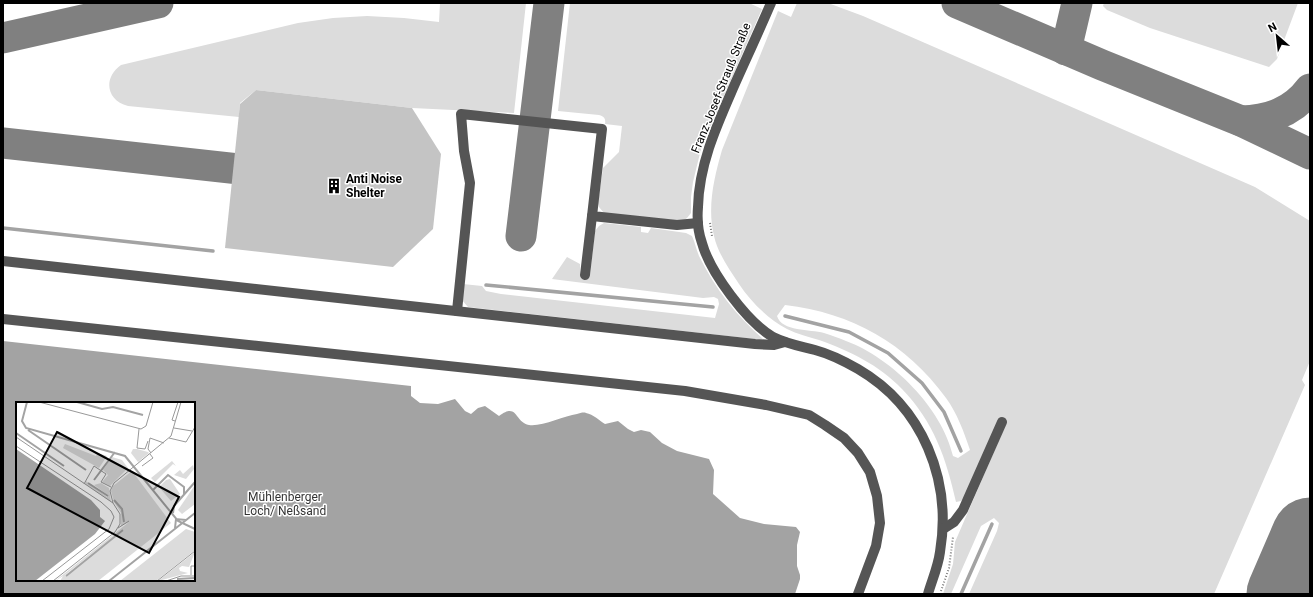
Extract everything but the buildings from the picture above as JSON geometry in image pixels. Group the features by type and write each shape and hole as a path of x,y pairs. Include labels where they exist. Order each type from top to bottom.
{"street":[{"name":"Franz-Josef-Strauß Straße","path":"771,3 718,123 706,156 698,192 698,223 706,256 736,302 746,314 764,330 785,342"},
{"path":"457,311 470,183 464,151 461,114 602,129 585,275"},
{"path":"592,216 677,225 698,223"},
{"path":"3,261 755,344 774,345 785,342 823,352 859,369 879,384 903,407 921,433 935,464 943,505 943,529 940,555 928,594"},
{"path":"3,319 685,392 766,405 809,415 844,438 858,453 870,472 877,496 880,523 876,546 858,594"},
{"path":"943,529 954,522 963,510 1002,422"}],"path":[{"path":"709,219 712,239"},
{"path":"940,594 952,555 954,522"}],"shaded area":[{"path":"440,3 526,3 514,113 412,108 256,90 240,103 239,117 128,106 115,99 111,94 111,76 121,65 298,23 333,18 367,16 439,22"},
{"path":"570,3 749,3 762,9 705,139 700,137 697,143 702,145 693,182 691,213 683,221 604,213 599,207 598,203 603,168 619,152 622,126 605,124 604,118 599,115 558,111"},
{"path":"797,3 828,3 863,16 1255,187 1310,221 1310,361 1302,380 1305,385 1214,594 969,594 997,531 999,523 994,518 981,526 951,594 943,594 953,564 955,542 1006,424 964,497 961,501 956,502 948,470 931,428 923,414 902,389 884,373 864,360 831,344 791,331 767,315 754,304 739,284 721,255 714,236 711,203 716,171 722,150 778,11 791,17","holes":["785,305 810,309 855,323 876,334 913,361 946,398 954,410 970,450 958,458 953,456 947,438 938,420 926,403 913,387 881,359 846,341 824,333 797,329 784,325 777,316"]},
{"path":"1104,3 1298,3 1277,59 1269,67 1150,28 1107,10 1103,6"},
{"path":"604,223 641,227 641,232 648,233 651,228 686,233 692,236 699,256 712,280 744,321 764,340 468,307 461,299 463,284 482,286 486,291 501,294 715,318 719,304 718,299 714,297 703,298 552,279 567,257 580,264 580,275 590,276 595,231"},
{"name":"Mühlenberger Loch/ Neßsand","path":"3,341 411,386 411,396 420,403 438,404 455,399 465,411 471,414 478,408 485,406 499,416 505,412 513,412 524,423 529,425 546,423 582,413 594,416 605,424 618,421 634,432 641,430 650,432 662,443 677,451 709,459 714,470 713,494 740,518 764,524 796,527 800,532 797,545 797,566 800,579 795,594 3,594"}],"waterway":[{"path":"3,228 213,251"},
{"path":"486,285 713,307"},
{"path":"785,316 849,332 888,353 922,383 944,412 961,451"},
{"path":"961,594 992,524"}],"taxiway":[{"path":"3,38 158,3"},
{"path":"521,236 549,3"},
{"path":"957,3 1102,65 1241,121 1310,154"},
{"path":"1066,50 1077,3"},
{"path":"1241,121 1261,119 1280,113 1296,104 1310,89"},
{"path":"3,143 275,173"}],"runway":[{"path":"1285,594 1310,536"}],"place":[{"name":"Anti Noise Shelter","path":"334,186"}]}
